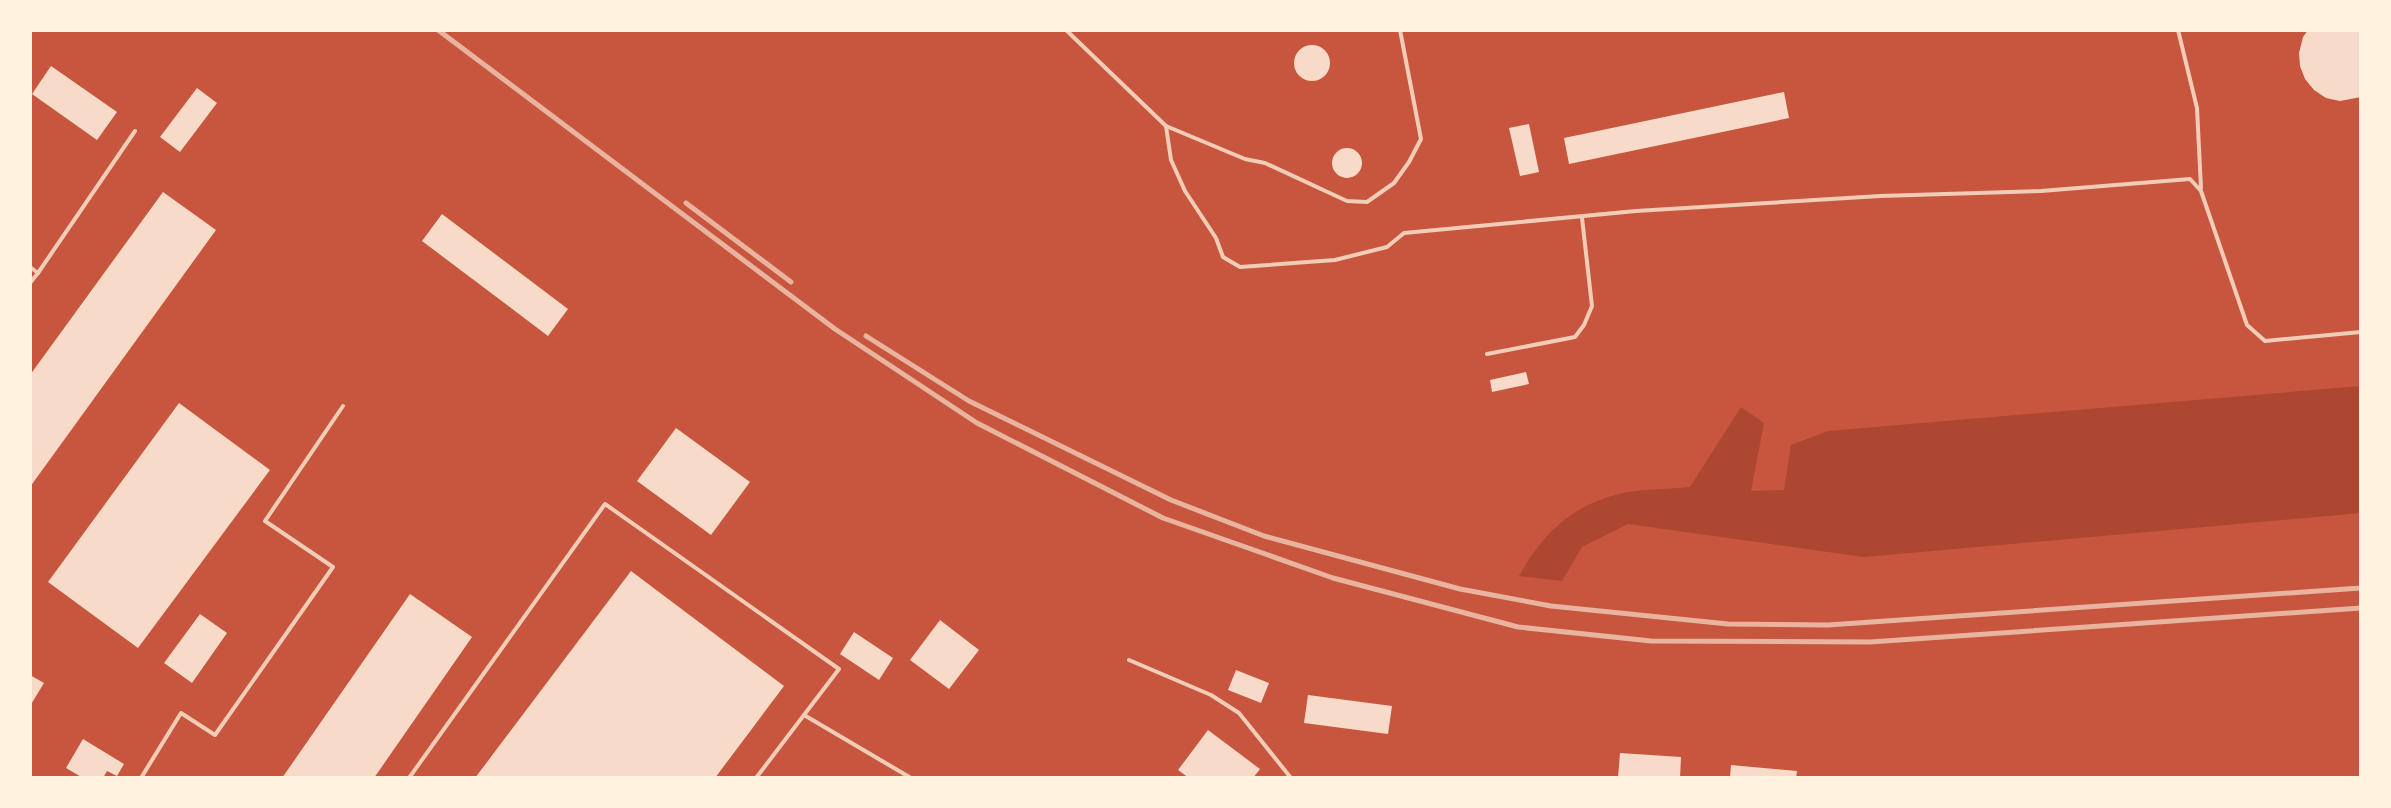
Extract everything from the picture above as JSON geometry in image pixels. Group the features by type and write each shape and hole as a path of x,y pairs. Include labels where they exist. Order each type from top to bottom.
{"lane":[{"path":"1066,30 1166,126 1245,159 1265,163 1347,201 1367,202 1394,183 1421,139 1400,30"},
{"path":"2178,30 2197,108 2201,191 2247,325 2265,341 2361,332"},
{"path":"1166,126 1171,160 1185,191 1216,238 1223,257 1240,267 1335,260 1387,247 1404,233 1636,211 1880,196 2041,191 2190,179 2201,191"},
{"path":"30,283 135,131"},
{"path":"1487,354 1575,337 1584,325 1592,306 1582,218"},
{"path":"30,267 38,273"},
{"path":"141,778 181,713 215,735 333,567 265,521 343,406"},
{"path":"409,778 605,504 839,669 756,778"},
{"path":"1129,660 1211,695 1239,713 1291,778"},
{"path":"804,715 911,778"}],"shaded area":[{"path":"2361,386 2361,513 1864,557 1628,524 1582,547 1562,581 1519,576 1551,532 1592,503 1628,492 1690,487 1741,407 1764,423 1751,491 1784,490 1791,445 1828,431"}],"building":[{"path":"2308,30 2361,30 2361,97 2340,101 2326,98 2305,79 2299,53"},
{"path":"1312,45 1325,50 1330,63 1325,76 1312,81 1299,76 1294,63 1299,50"},
{"path":"51,66 117,112 97,140 32,94"},
{"path":"197,88 217,103 180,152 160,137"},
{"path":"1784,92 1789,118 1569,164 1564,138"},
{"path":"1529,124 1539,172 1520,176 1509,128"},
{"path":"1347,148 1357,153 1362,163 1357,173 1347,178 1337,173 1332,163 1337,153"},
{"path":"163,192 216,230 30,487 30,375"},
{"path":"442,214 568,309 548,336 422,241"},
{"path":"1526,372 1529,384 1492,392 1490,380"},
{"path":"179,403 270,470 138,648 48,582"},
{"path":"676,428 750,482 711,535 637,481"},
{"path":"631,571 784,686 715,778 475,778"},
{"path":"410,594 472,637 374,778 282,778"},
{"path":"200,614 227,633 192,683 164,663"},
{"path":"940,620 979,650 949,689 910,660"},
{"path":"854,632 893,658 879,680 840,654"},
{"path":"1236,670 1269,683 1261,703 1228,690"},
{"path":"30,675 44,683 30,706"},
{"path":"1308,695 1392,706 1388,734 1304,723"},
{"path":"1208,730 1260,769 1253,778 1189,778 1178,770"},
{"path":"83,739 124,764 117,776 107,771 103,778 83,778 66,768"},
{"path":"1620,753 1681,757 1680,778 1618,778"},
{"path":"1731,765 1797,771 1796,778 1730,778"}],"railway":[{"path":"438,30 835,329 977,423 1163,518 1333,578 1518,627 1651,641 1870,642 2361,608"},
{"path":"686,203 791,282"},
{"path":"866,336 969,401 1171,500 1264,536 1460,589 1551,606 1728,624 1828,625 2361,588"}]}
